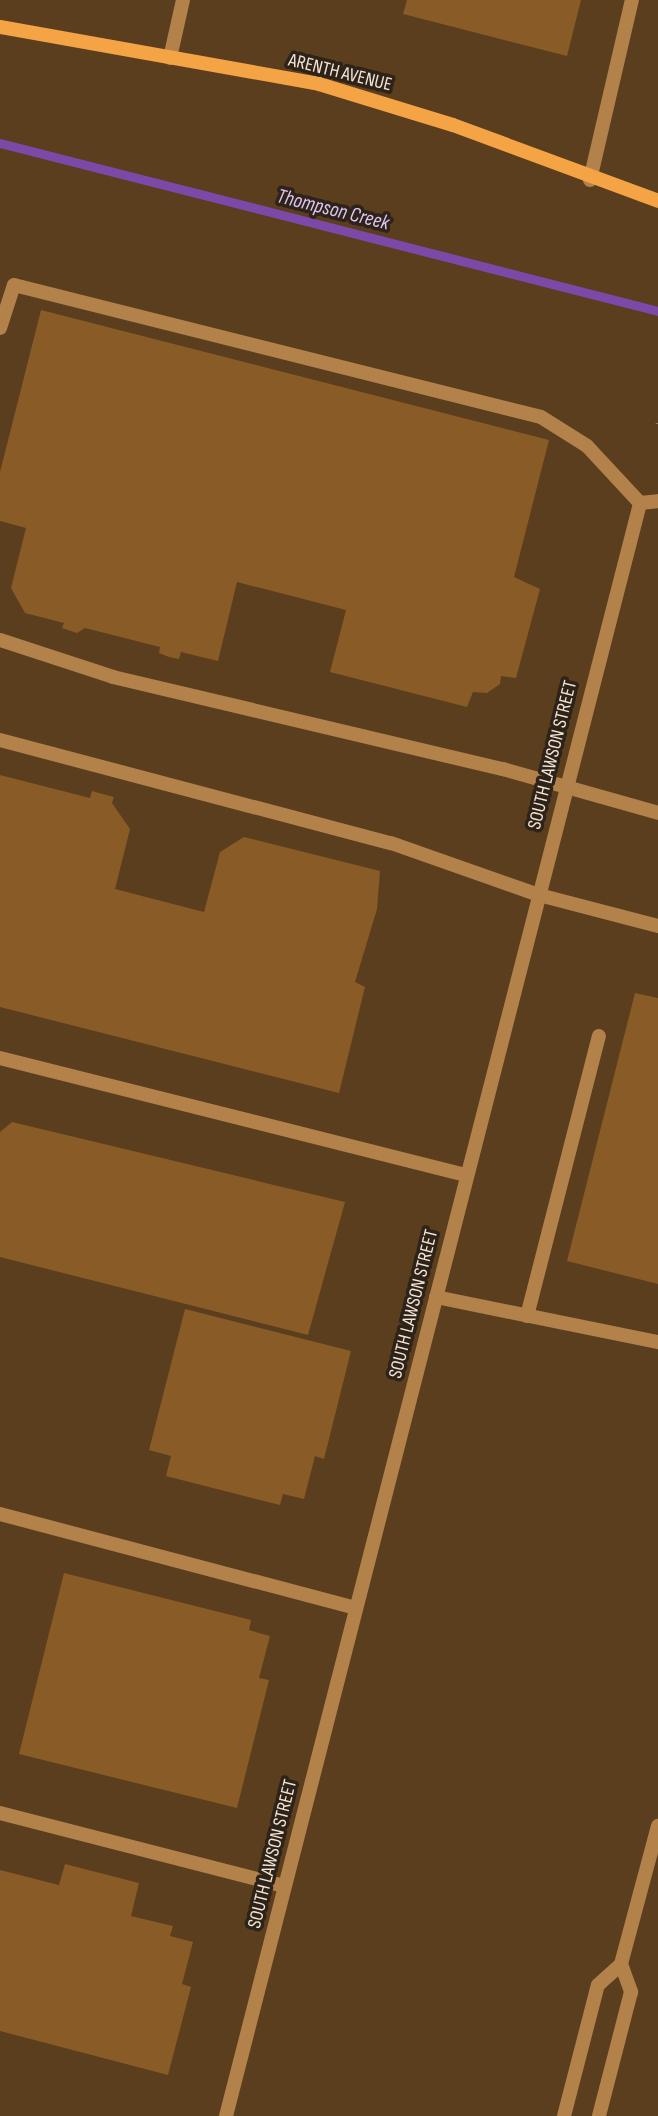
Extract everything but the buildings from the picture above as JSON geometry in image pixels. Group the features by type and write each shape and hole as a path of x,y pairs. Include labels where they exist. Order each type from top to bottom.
{"street":[{"path":"170,58 183,0"},
{"path":"590,180 632,0"},
{"name":"ARENTH AVENUE","path":"0,27 319,84 453,125 590,180 658,201"},
{"path":"0,328 14,285 541,417 587,446 640,502 658,500"},
{"name":"SOUTH LAWSON STREET","path":"226,2116 539,895 564,788 640,502"},
{"path":"0,640 114,677 658,813"},
{"path":"0,740 391,843 539,895 658,926"},
{"path":"527,1316 599,1036"},
{"path":"0,1058 467,1175"},
{"path":"436,1297 658,1342"},
{"path":"0,1514 356,1608"},
{"path":"0,1813 285,1886"},
{"path":"564,2116 598,1986 621,1964 658,1826"},
{"path":"599,2116 631,1992 621,1964"}],"shaded area":[{"path":"0,0 658,0 658,2116 0,2116"}],"waterway":[{"name":"Thompson Creek","path":"0,143 658,311"}]}
